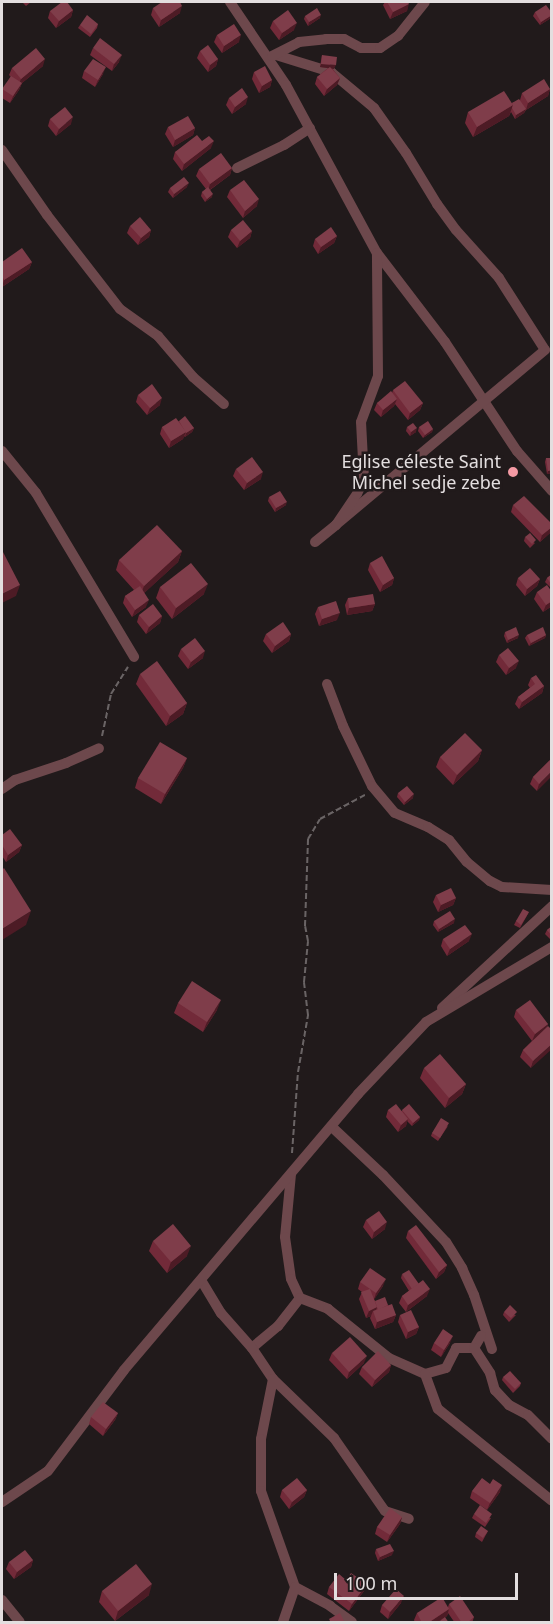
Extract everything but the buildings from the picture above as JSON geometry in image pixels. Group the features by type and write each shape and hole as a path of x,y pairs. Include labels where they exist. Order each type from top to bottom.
{"street":[{"path":"230,2 272,56 377,253 445,342 517,451 552,491"},
{"path":"272,56 299,42 326,39 344,39 361,48 380,48 398,36 425,2"},
{"path":"272,56 331,72 374,108 413,162 443,213 499,278 548,348 315,542"},
{"path":"237,168 284,145 310,128"},
{"path":"2,150 60,232 120,309 158,336 194,376 224,404"},
{"path":"336,525 357,494 363,479 361,422 378,376 377,253"},
{"path":"2,451 36,493 134,657"},
{"path":"327,684 343,726 372,786 395,813 428,827 449,840 467,862 490,881 502,887 552,890"},
{"path":"2,789 15,780 66,763 99,748"},
{"path":"2,1502 48,1471 124,1370 358,1094 426,1022 552,906"},
{"path":"426,1022 552,947"},
{"path":"332,1127 383,1175 446,1242 470,1286 492,1349"},
{"path":"294,1171 285,1237 291,1279 300,1298 328,1309 389,1358 425,1374 446,1368 456,1348 474,1348"},
{"path":"201,1280 221,1313 252,1347 273,1379 334,1438 385,1511 410,1519"},
{"path":"252,1347 278,1326 300,1298"},
{"path":"474,1348 482,1336"},
{"path":"474,1348 490,1373 495,1390 509,1405 528,1415 552,1439"},
{"path":"425,1374 438,1409 552,1501"},
{"path":"273,1379 261,1439 261,1491 295,1587 283,1623"},
{"path":"295,1587 330,1606 352,1623"},
{"path":"2,1600 20,1623"}],"path":[{"path":"99,748 111,694 134,657"},
{"path":"294,1171 291,1147 298,1072 308,1015 304,982 308,941 305,926 308,839 320,819 362,798 372,786"}],"place":[{"name":"Eglise céleste Saint Michel sedje zebe","path":"513,472"}]}
